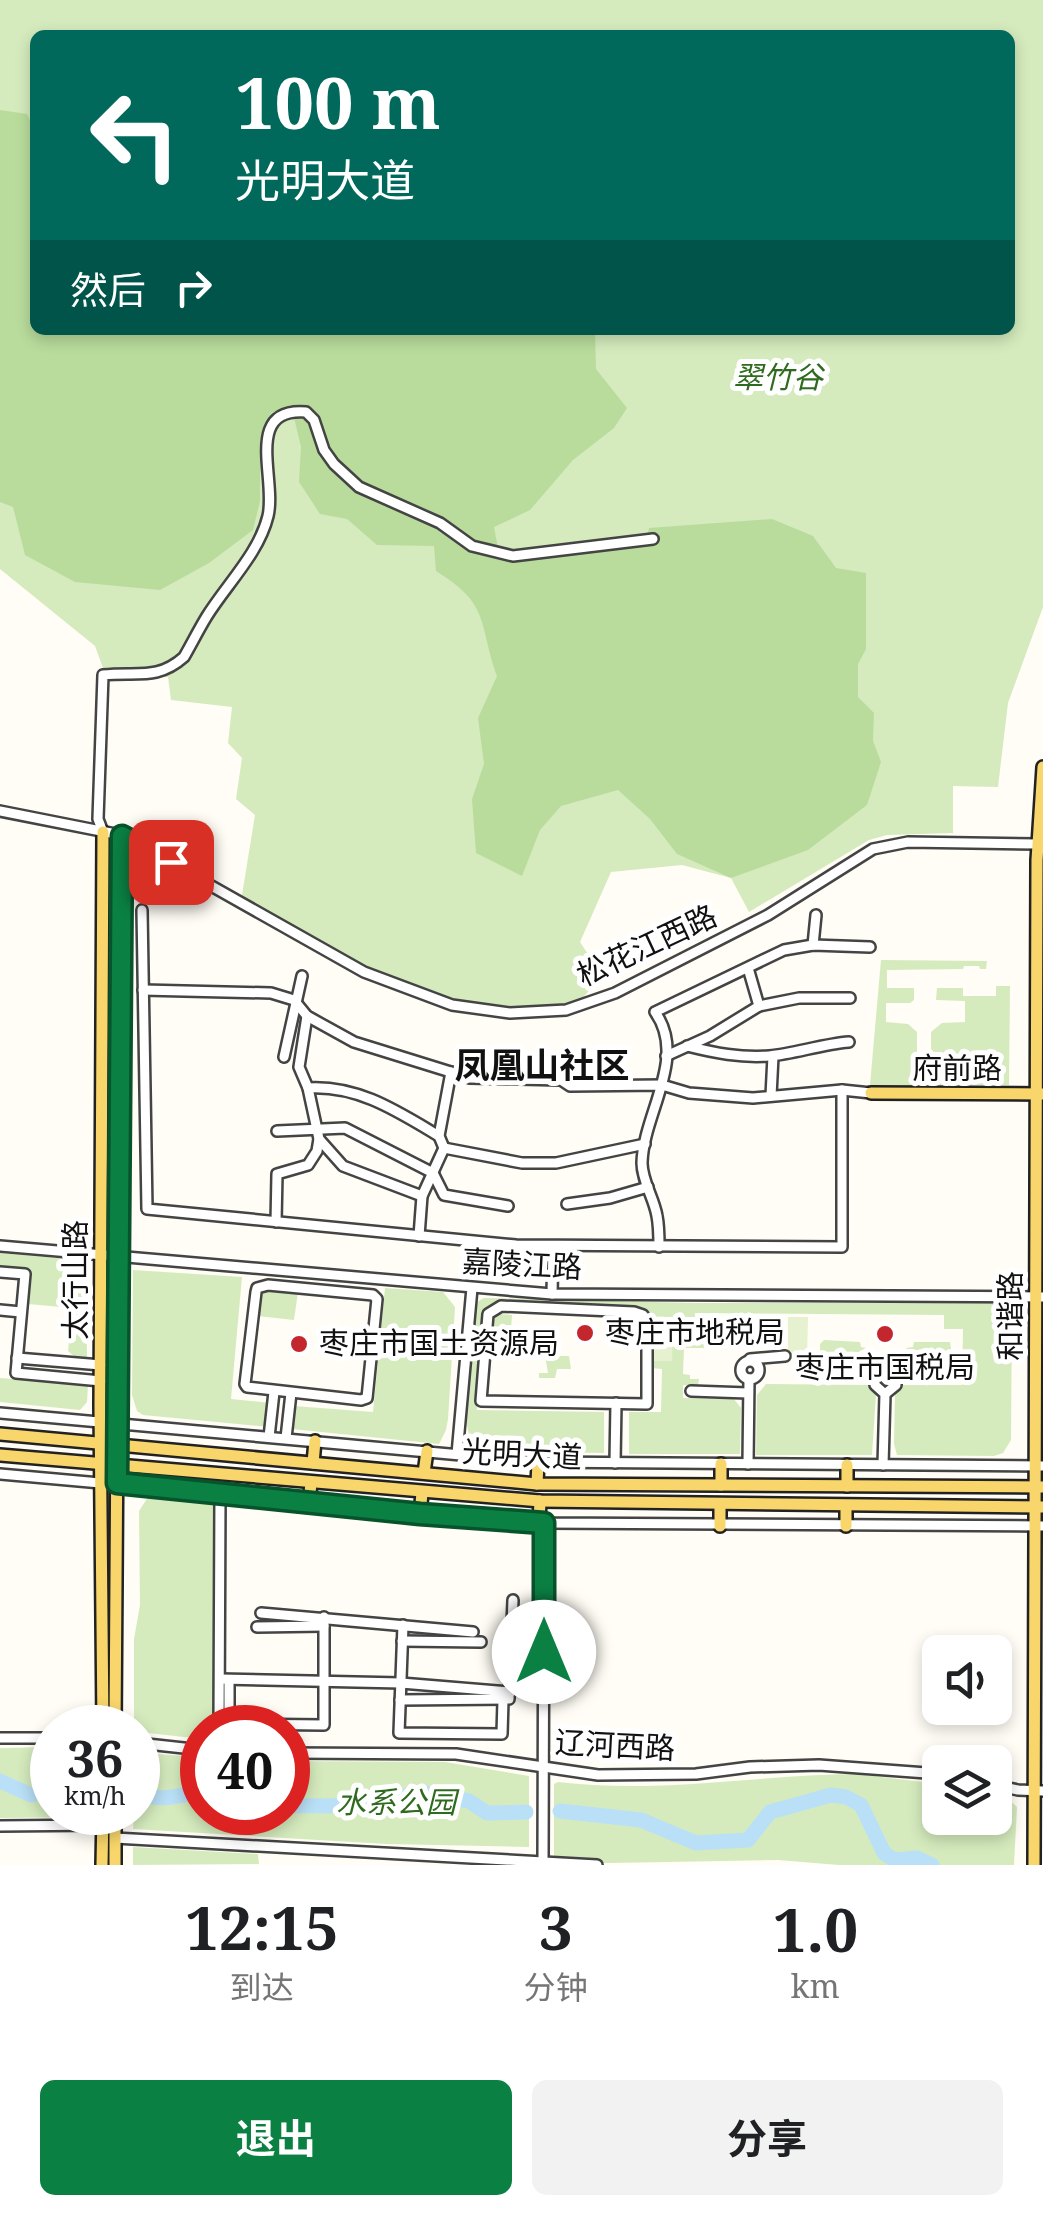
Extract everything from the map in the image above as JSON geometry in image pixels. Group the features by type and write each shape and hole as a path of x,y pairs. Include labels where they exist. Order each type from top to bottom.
{"main road":[{"name":"和谐路","path":"1034,1865 1038,1790 1039,845 1043,767"},
{"name":"太行山路","path":"103,1705 100,1365 104,832"},
{"name":"太行山路","path":"115,1705 122,836"},
{"path":"102,1036 121,1037"},
{"name":"府前路","path":"872,1094 1040,1094"},
{"name":"光明大道","path":"0,1434 536,1484 1039,1487"},
{"path":"313,1463 315,1441"},
{"path":"424,1473 427,1452"},
{"name":"光明大道","path":"0,1455 540,1501 1039,1507"},
{"path":"536,1484 538,1462"},
{"path":"720,1485 721,1464"},
{"path":"847,1464 847,1486"},
{"path":"309,1503 311,1483"},
{"path":"420,1514 422,1493"},
{"path":"540,1501 542,1522"},
{"path":"720,1505 720,1526"},
{"path":"846,1506 846,1526"},
{"path":"102,1835 102,1865"},
{"path":"115,1838 115,1865"}],"street":[{"path":"104,832 98,818 103,674 159,674 184,657 265,526 270,496 266,435 281,414 306,412 314,420 324,450 334,464 360,486 440,523 472,546 513,556 653,539"},
{"name":"松花江西路","path":"0,811 122,836 335,958 396,987 452,1004 538,1014 566,1010 615,992 768,915 873,848 908,842 1039,845"},
{"path":"142,910 146,1209 554,1247 842,1247 842,1090"},
{"path":"813,945 816,915"},
{"path":"659,1247 658,1215 642,1166 666,1056 665,1026 656,1012 784,950 813,945 870,947"},
{"path":"748,968 759,1006"},
{"path":"284,1058 302,976"},
{"path":"143,990 272,993 294,1000 307,1016 354,1042 470,1078 561,1080 570,1086 662,1085 689,1093 753,1098 842,1090 872,1094"},
{"path":"666,1056 759,1006 799,998 850,998"},
{"path":"276,1222 278,1174 308,1165 317,1151 318,1134 300,1067 307,1016"},
{"path":"687,1046 730,1056 773,1056 816,1045 849,1042"},
{"path":"771,1096 773,1056"},
{"path":"419,1236 422,1196 444,1148 439,1136 450,1072"},
{"path":"308,1088 335,1086 386,1104 439,1136"},
{"path":"277,1130 318,1134 346,1128 433,1173 444,1195 508,1206"},
{"path":"318,1134 344,1166 422,1196"},
{"path":"444,1148 539,1163 645,1144"},
{"path":"567,1204 648,1187"},
{"name":"嘉陵江路","path":"0,1246 552,1294 1039,1297"},
{"path":"552,1294 554,1247"},
{"path":"0,1272 25,1274 16,1373 100,1381"},
{"path":"268,1285 373,1295 379,1302 366,1398 291,1394 252,1390 245,1384 257,1288 268,1285"},
{"path":"457,1454 472,1288"},
{"path":"501,1306 643,1315 647,1322 646,1404 616,1403 481,1401 488,1314 501,1306"},
{"path":"0,1310 22,1312"},
{"path":"748,1464 749,1380 741,1372 742,1366 750,1361 750,1356 784,1356"},
{"path":"17,1358 100,1365"},
{"path":"815,1372 957,1374"},
{"path":"875,1372 875,1385 885,1394"},
{"path":"883,1465 885,1394 896,1385 896,1373"},
{"path":"691,1391 748,1393"},
{"path":"269,1437 274,1392"},
{"path":"286,1438 291,1394"},
{"path":"615,1463 616,1403"},
{"name":"光明大道","path":"0,1413 538,1462 1039,1466"},
{"path":"0,1474 542,1522 1039,1526"},
{"path":"220,1493 228,1724 324,1725 324,1622"},
{"path":"542,1522 543,1862"},
{"path":"403,1626 399,1733 502,1734 512,1600"},
{"path":"261,1613 324,1622 473,1632"},
{"path":"257,1626 324,1622"},
{"path":"402,1641 480,1642"},
{"path":"224,1679 401,1683 507,1696"},
{"path":"221,1705 224,1679"},
{"path":"400,1700 507,1696"},
{"path":"0,1738 30,1738"},
{"name":"辽河西路","path":"310,1754 456,1754 598,1775 820,1765 922,1773"},
{"path":"1012,1786 1038,1790"},
{"path":"0,1826 30,1824"},
{"path":"115,1838 597,1865"}],"green space":[{"name":"翠竹谷","path":"0,0 1043,0 1043,607 1008,703 998,787 953,786 953,833 887,835 869,840 749,912 731,878 682,865 611,872 580,942 601,974 580,1000 542,1009 471,1003 401,983 369,968 242,895 255,815 236,799 242,758 228,743 232,707 171,700 168,677 107,679 95,646 0,569"},
{"path":"0,110 27,114 30,120 30,335 595,335 596,369 627,408 614,428 573,460 530,510 494,527 498,548 522,557 589,553 617,545 646,544 649,528 772,519 813,536 836,568 866,573 866,649 858,664 858,697 874,713 873,741 881,762 867,805 808,850 731,878 677,854 650,819 618,790 561,806 540,830 522,876 476,853 472,799 484,764 478,718 497,676 480,616 466,594 436,571 434,546 377,545 347,519 320,514 299,482 301,447 291,405 271,413 260,440 260,501 253,530 209,563 160,590 75,582 25,555 13,507 0,502"},
{"path":"881,960 987,961 986,969 964,966 887,970 887,988 914,988 914,1000 910,1003 886,1003 886,1022 908,1024 917,1032 917,1086 870,1085"},
{"path":"996,986 1010,986 1009,1085 931,1086 931,1032 942,1023 965,1022 965,1001 936,1000 937,988 963,988 963,996 996,996"},
{"path":"0,1253 79,1260 86,1264 87,1357 75,1357 68,1351 72,1308 28,1304 29,1269 0,1266"},
{"path":"133,1270 242,1277 231,1399 271,1403 269,1427 143,1415 137,1411 132,1395"},
{"path":"385,1288 443,1292 455,1307 448,1419 439,1444 292,1429 294,1406 373,1412"},
{"path":"261,1292 298,1292 294,1320 258,1316"},
{"path":"484,1298 695,1303 1012,1303 1011,1440 1003,1453 994,1456 897,1455 895,1394 903,1385 962,1385 963,1329 944,1329 944,1315 695,1313 694,1336 704,1337 704,1348 684,1348 683,1374 699,1379 698,1385 683,1385 683,1398 734,1399 741,1408 740,1454 629,1454 629,1412 661,1412 662,1369 651,1368 651,1316 638,1308 505,1303 492,1305 484,1313 477,1410 604,1412 604,1453 471,1445 464,1410 475,1303"},
{"path":"500,1314 512,1315 510,1342 494,1360 489,1356 492,1320"},
{"path":"788,1317 808,1317 807,1359 788,1359"},
{"path":"651,1325 673,1326 672,1361 651,1361"},
{"path":"824,1340 860,1342 866,1348 838,1363 827,1363 820,1360 820,1344"},
{"path":"914,1342 950,1342 953,1362 949,1366 927,1366 906,1348 913,1347"},
{"path":"545,1356 569,1356 571,1369 557,1369 555,1378 539,1378 539,1373 548,1373"},
{"path":"0,1378 88,1385 87,1402 80,1410 0,1402"},
{"path":"766,1384 868,1385 876,1394 872,1455 756,1455 757,1395"},
{"path":"148,1497 214,1504 213,1705 180,1705 180,1737 160,1734 160,1705 134,1705 134,1639 140,1605 139,1511"},
{"path":"30,1747 30,1818 0,1818 0,1748"},
{"name":"水系公园","path":"160,1754 180,1756 180,1832 160,1831"},
{"name":"水系公园","path":"310,1761 445,1762 529,1776 529,1847 235,1835 310,1835"},
{"path":"856,1774 922,1782 922,1835 1012,1835 1012,1802 1017,1807 1014,1865 839,1865 778,1860 554,1864 554,1784 558,1782 670,1785"},
{"path":"133,1847 258,1854 259,1864 133,1865"}],"waterway":[{"path":"0,1781 30,1795"},
{"path":"310,1805 384,1810 418,1792 469,1801 487,1813 526,1812"},
{"path":"560,1811 641,1820 696,1843 748,1840 770,1812 831,1795 846,1797 861,1805 884,1853 894,1860 917,1858 932,1865"},
{"path":"160,1798 180,1796"}],"place":[{"name":"枣庄市地税局","path":"585,1333"},
{"name":"枣庄市国税局","path":"885,1334"},
{"name":"枣庄市国土资源局","path":"299,1344"}],"district":[{"name":"凤凰山社区","path":"542,1066"}],"route":[{"path":"171,862 122,836 117,1483 544,1523 544,1652"}]}
